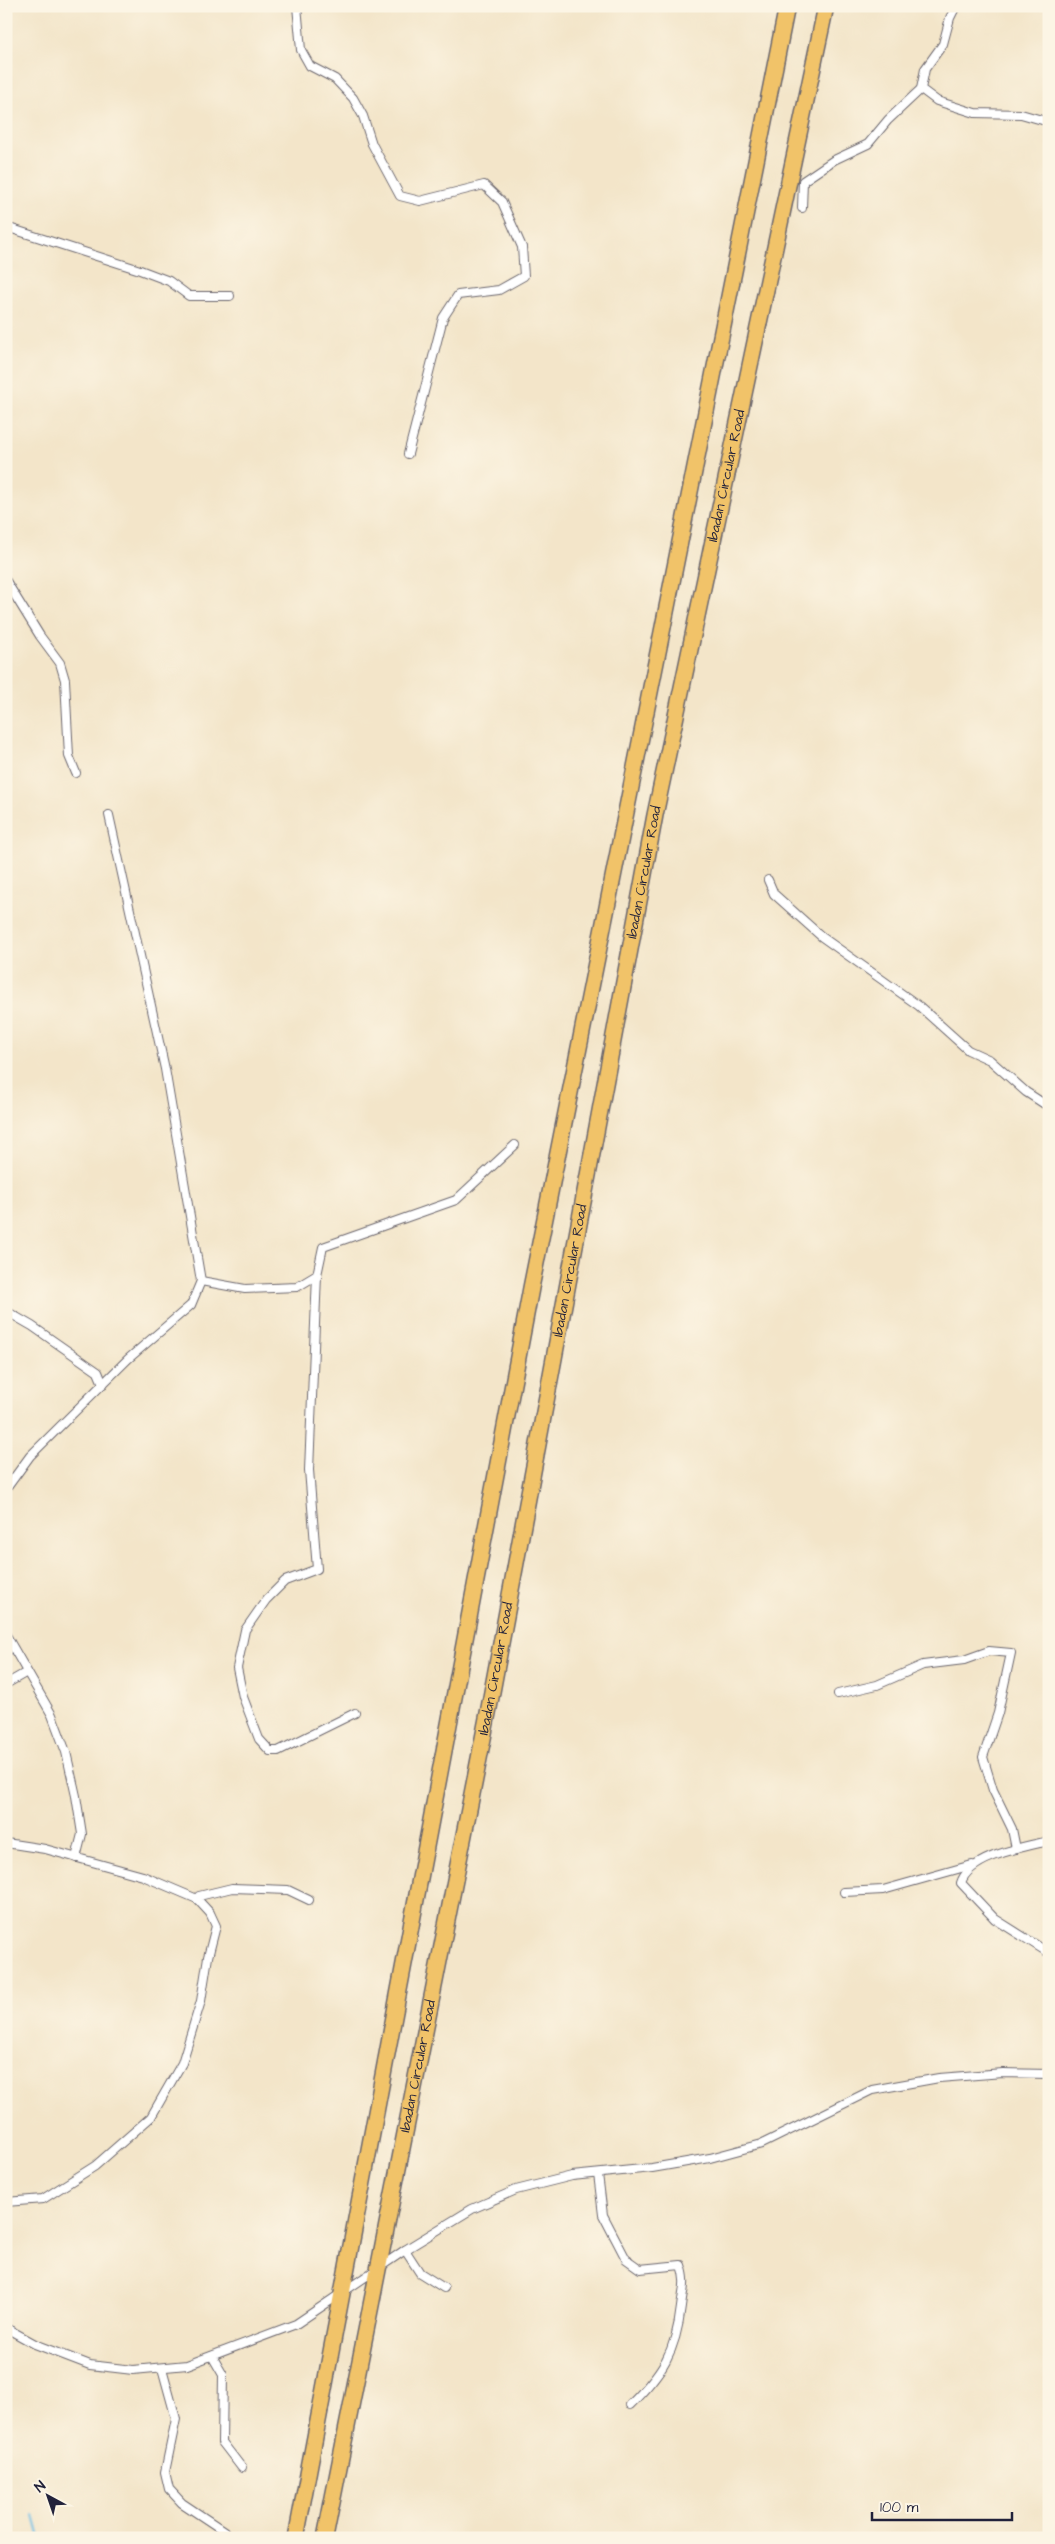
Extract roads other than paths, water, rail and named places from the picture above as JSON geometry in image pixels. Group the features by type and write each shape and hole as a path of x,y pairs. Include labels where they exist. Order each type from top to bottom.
{"highway":[{"path":"296,2538 531,1288 787,6"},
{"name":"Ibadan Circular Road","path":"325,2538 489,1708 655,815 826,6"}],"street":[{"path":"298,6 301,50 310,66 335,79 353,98 363,116 372,144 400,196 420,201 484,185 502,202 522,247 524,276 499,290 458,295 443,318 408,454"},
{"path":"802,208 803,181 834,160 868,144 888,120 921,89 925,69 943,44 950,18 956,6"},
{"path":"921,89 937,100 975,113 1021,114 1049,122"},
{"path":"6,227 52,240 169,281 189,296 230,296"},
{"path":"6,581 40,636 60,663 65,680 69,756 76,773"},
{"path":"6,1489 30,1456 103,1384 191,1305 201,1281 165,1069 109,815"},
{"path":"768,880 774,894 822,938 919,1006 968,1050 990,1060 1026,1092 1049,1106"},
{"path":"355,1713 278,1751 270,1750 259,1739 243,1697 237,1668 245,1630 266,1600 286,1581 317,1569 309,1470 317,1275 323,1247 456,1200 515,1145"},
{"path":"201,1281 245,1289 296,1287 317,1275"},
{"path":"6,1311 32,1326 98,1372 103,1384"},
{"path":"6,1636 27,1672 33,1678 52,1714 66,1752 82,1834 76,1858"},
{"path":"838,1694 877,1685 923,1665 964,1660 989,1651 1011,1653 998,1713 983,1757 993,1790 1012,1829 1016,1849"},
{"path":"6,1684 27,1672"},
{"path":"844,1892 883,1890 974,1864 1016,1849 1049,1841"},
{"path":"6,1843 45,1849 144,1876 197,1899 210,1912 216,1926 201,2001 182,2063 151,2117 95,2166 43,2199 6,2202"},
{"path":"974,1864 964,1875 961,1883 995,1919 1049,1953"},
{"path":"197,1899 199,1896 232,1888 288,1890 309,1900"},
{"path":"6,2328 34,2344 90,2366 133,2370 187,2365 296,2324 405,2250 472,2209 516,2190 572,2176 652,2168 710,2158 762,2144 872,2090 938,2078 1003,2073 1049,2074"},
{"path":"598,2174 603,2215 626,2259 640,2269 681,2265 686,2280 677,2337 671,2353 630,2405"},
{"path":"405,2250 420,2274 444,2288"},
{"path":"212,2356 222,2375 222,2442 242,2468"},
{"path":"162,2368 176,2419 165,2472 169,2488 182,2503 224,2531 228,2538"}],"waterway":[{"path":"34,2516 40,2538"}]}
